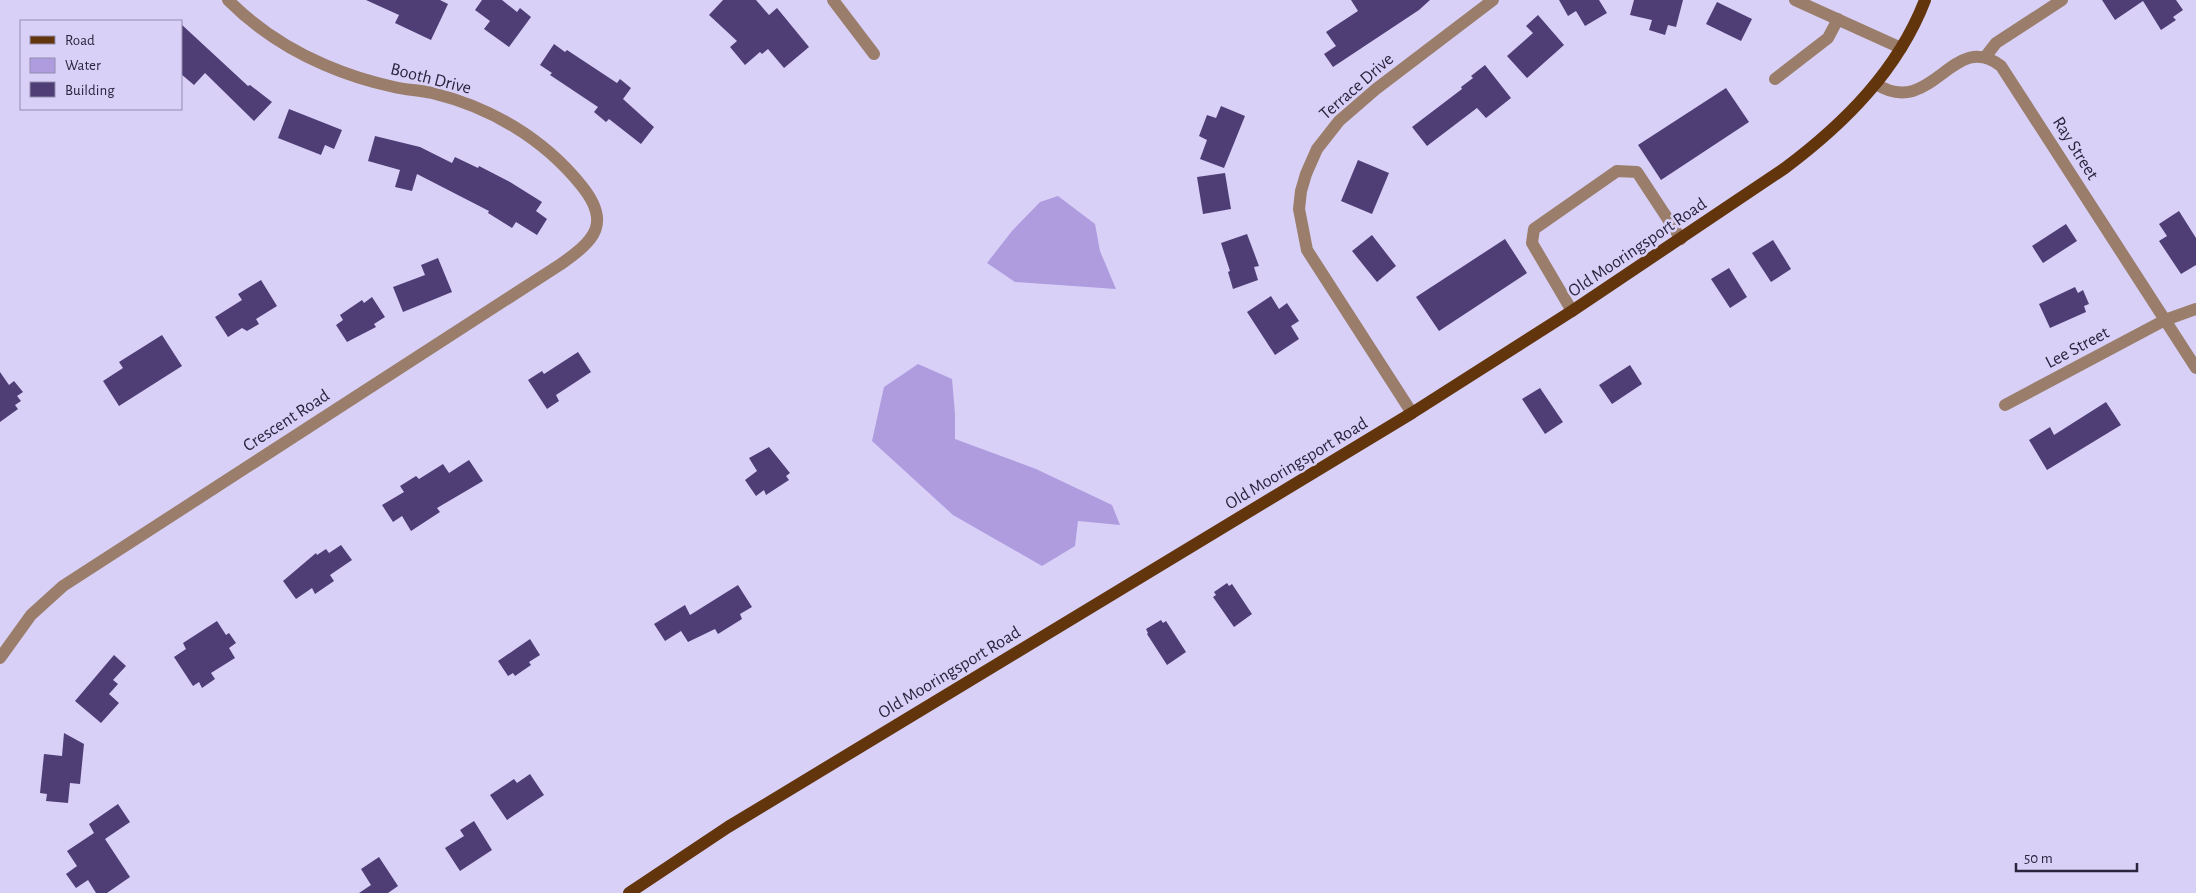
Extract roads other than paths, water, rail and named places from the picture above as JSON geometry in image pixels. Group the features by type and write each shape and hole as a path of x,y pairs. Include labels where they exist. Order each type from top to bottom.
{"main road":[{"name":"Old Mooringsport Road","path":"629,893 759,808 1412,413 1681,239 1819,142 1840,124 1876,84 1901,48 1925,0"}],"street":[{"name":"Booth Drive","path":"228,0 269,34 303,56 372,82 451,98 482,110 522,130 548,150 572,174 589,197 597,222"},
{"path":"833,0 874,54"},
{"name":"Terrace Drive","path":"1412,413 1308,250 1299,209 1301,191 1306,174 1317,150 1339,121 1376,89 1493,0"},
{"path":"1795,0 1901,48"},
{"path":"1876,84 1896,93 1916,90 1967,58 1986,56 1996,43 2062,0"},
{"path":"1775,79 1828,38 1838,19"},
{"name":"Ray Street","path":"1986,56 2008,75 2196,368"},
{"path":"1572,311 1532,243 1534,229 1617,170 1637,172 1681,239"},
{"name":"Crescent Road","path":"0,658 31,615 63,586 561,264 590,240 596,233 597,222"},
{"name":"Lee Street","path":"2006,404 2165,320 2196,309"}],"water":[{"path":"1058,196 1095,224 1100,251 1116,289 1015,282 987,263 1012,231 1040,202"},
{"path":"918,364 952,379 955,439 1036,469 1112,505 1120,525 1078,521 1075,546 1042,566 953,515 872,441 884,387"}]}
